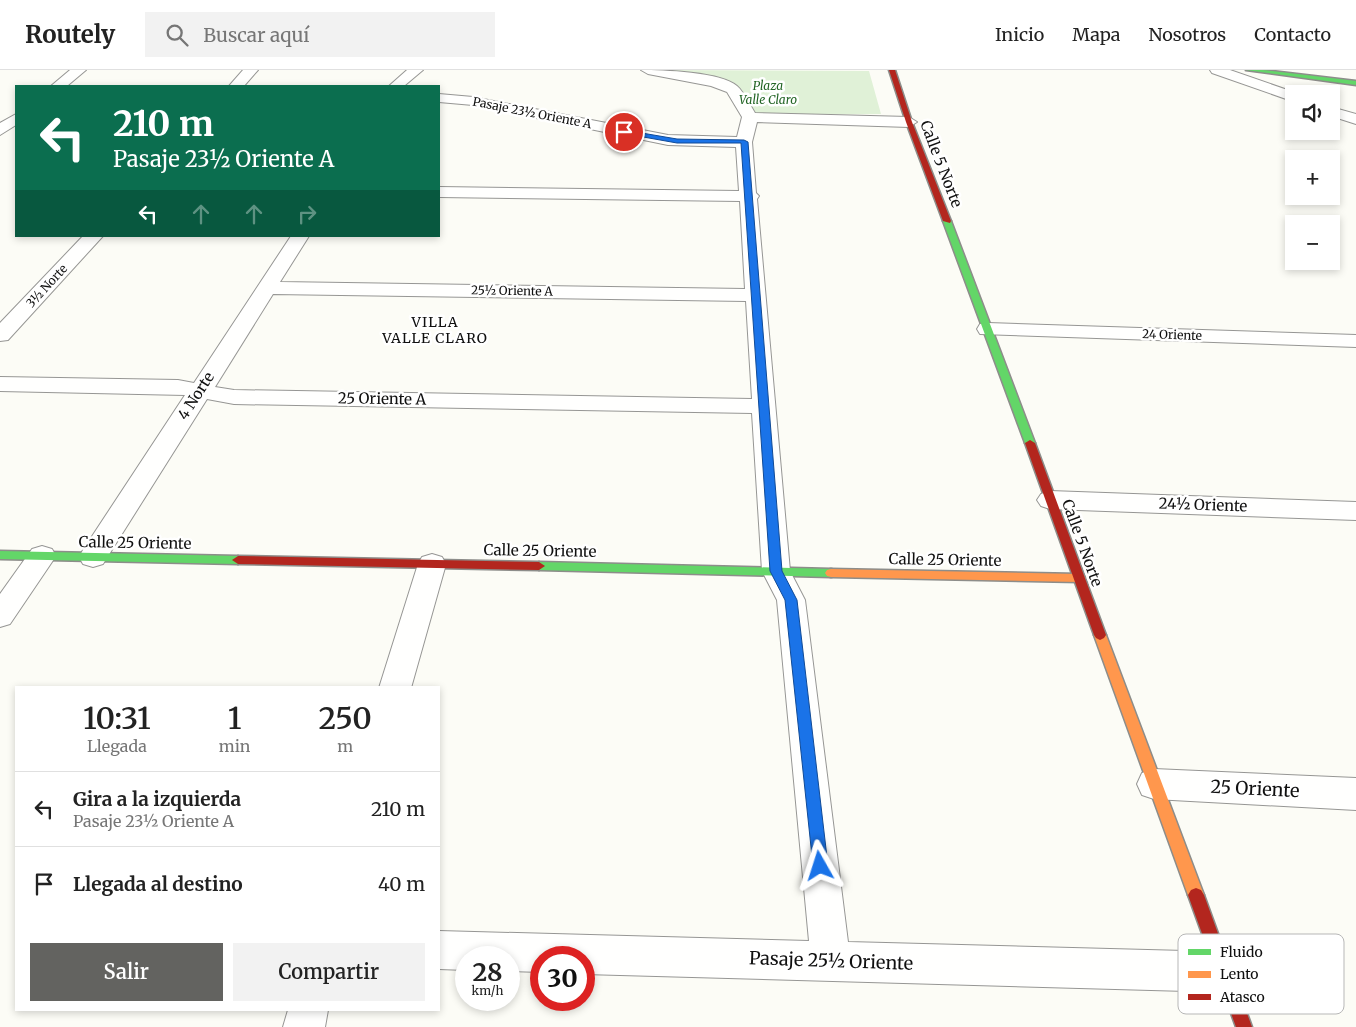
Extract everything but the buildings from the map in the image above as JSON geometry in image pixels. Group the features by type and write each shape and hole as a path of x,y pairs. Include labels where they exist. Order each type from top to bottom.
{"street":[{"path":"59,85 79,70"},
{"path":"237,85 251,70"},
{"path":"397,85 416,70"},
{"path":"648,70 715,82 732,89 750,117 744,142 750,196 776,571 791,600 830,961"},
{"name":"Calle 5 Norte","path":"892,70 909,122 988,329 1209,934"},
{"path":"1218,70 1285,94"},
{"path":"1249,70 1356,83"},
{"name":"Pasaje 23½ Oriente A","path":"440,98 473,101 668,140 744,142"},
{"path":"1340,114 1356,120"},
{"path":"0,116 15,117"},
{"path":"750,117 909,122"},
{"path":"0,130 15,118"},
{"path":"440,192 750,196"},
{"name":"3½ Norte","path":"0,335 93,237"},
{"name":"4 Norte","path":"93,557 299,237"},
{"name":"25½ Oriente A","path":"266,288 757,294"},
{"name":"24 Oriente","path":"988,329 1356,340"},
{"name":"25 Oriente A","path":"0,384 178,387 234,397 764,406"},
{"name":"24½ Oriente","path":"1050,500 1356,511"},
{"name":"Calle 25 Oriente","path":"0,555 1079,578"},
{"path":"0,616 42,556"},
{"path":"396,686 432,564"},
{"name":"25 Oriente","path":"1154,784 1356,794"},
{"name":"Pasaje 25½ Oriente","path":"440,950 1178,971"},
{"path":"304,1027 308,1011"},
{"name":"Calle 5 Norte","path":"1239,1014 1244,1027"}],"green space":[{"name":"Plaza Valle Claro","path":"655,70 869,71 881,114 749,115 743,95 682,75"}],"traffic: fast":[{"path":"1249,70 1356,83"},
{"path":"947,221 1030,443"},
{"path":"0,555 238,560"},
{"path":"539,566 831,573"}],"traffic: slow":[{"path":"831,573 1079,578"},
{"path":"1100,635 1196,895"}],"traffic: jam":[{"path":"892,70 909,122 947,221"},
{"path":"1030,443 1100,635"},
{"path":"238,560 539,566"},
{"path":"1196,895 1210,934"},
{"path":"1239,1014 1244,1027"}],"district":[{"name":"VILLA VALLE CLARO","path":"435,330"}],"route":[{"path":"624,132 685,142 744,142 751,215 776,571 791,600 820,866"}]}
